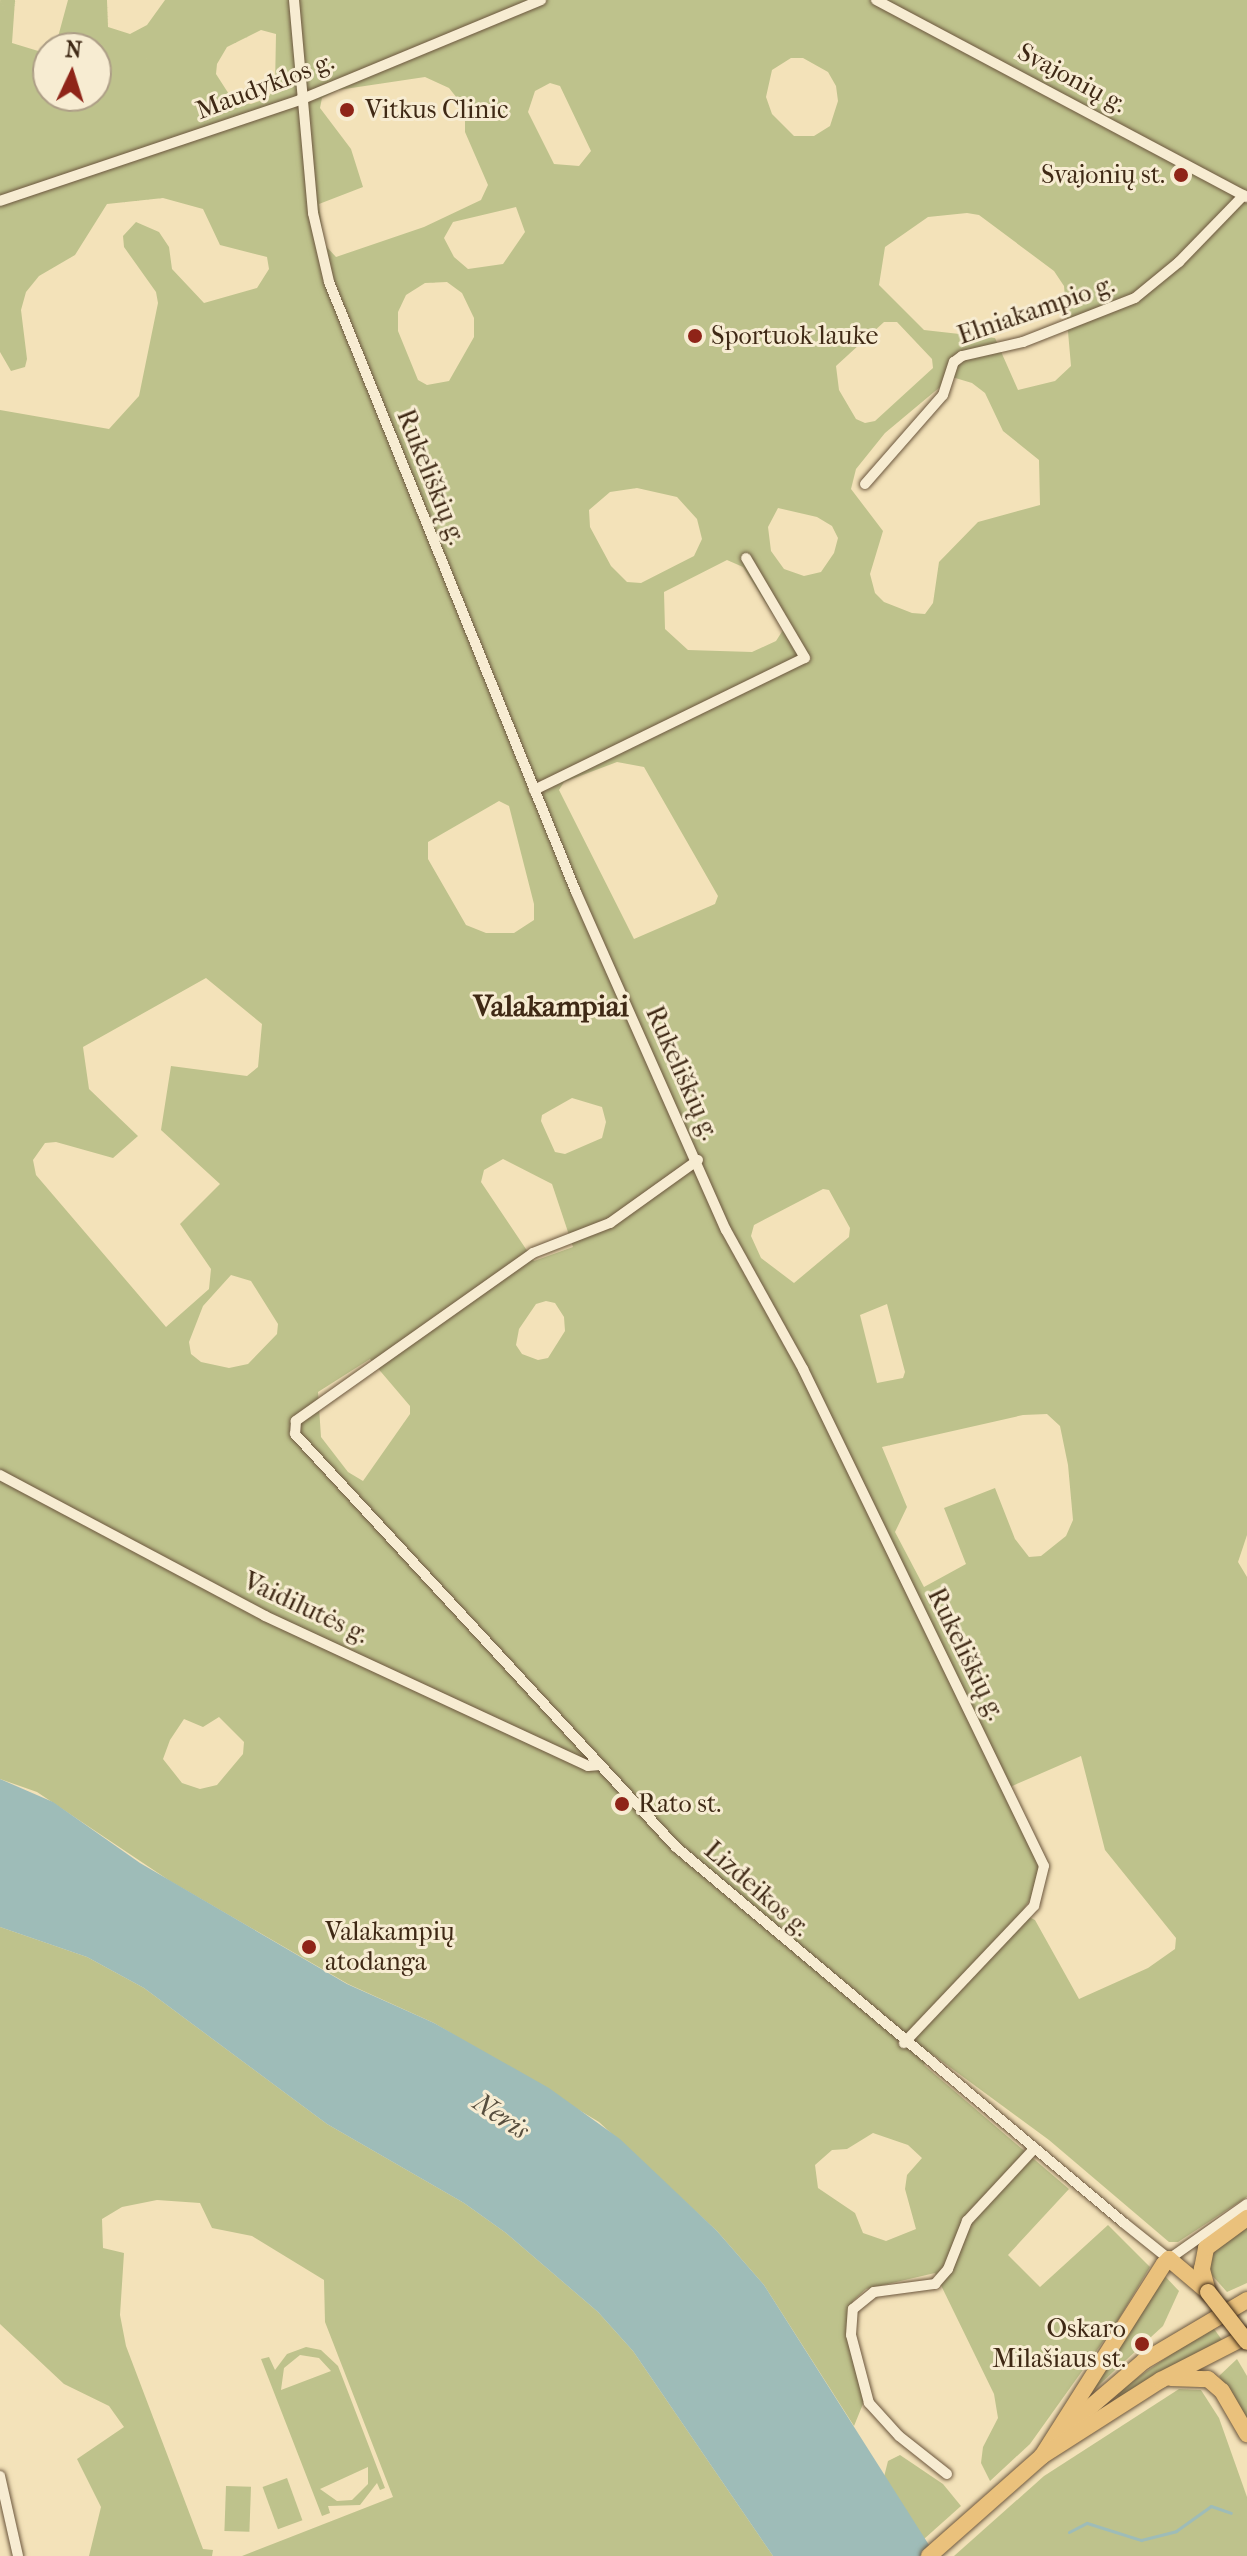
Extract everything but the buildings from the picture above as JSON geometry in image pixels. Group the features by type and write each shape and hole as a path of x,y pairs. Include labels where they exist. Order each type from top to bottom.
{"main road":[{"path":"1208,2292 1202,2259 1206,2248 1240,2222"},
{"path":"1042,2456 1169,2259 1208,2292 1247,2342"},
{"path":"1042,2456 1059,2433 1144,2361 1247,2300"},
{"path":"929,2556 1042,2456 1161,2380 1247,2336"},
{"path":"1161,2380 1208,2379 1222,2391 1247,2434"}],"street":[{"name":"Rukeliškių g.","path":"294,0 300,100 313,213 329,282 534,790 726,1230 803,1369 1044,1866 1034,1906 904,2043"},
{"name":"Maudyklos g.","path":"0,201 300,100 541,0"},
{"name":"Svajonių g.","path":"876,0 1246,196"},
{"name":"Elniakampio g.","path":"865,484 943,395 954,362 962,356 1023,342 1135,298 1189,253 1246,196"},
{"path":"534,790 805,658 746,558"},
{"name":"Lizdeikos g.","path":"698,1160 610,1223 533,1253 296,1421 295,1434 676,1847 904,2043 1169,2259"},
{"name":"Vaidilutės g.","path":"0,1475 265,1616 588,1766 600,1765"},
{"path":"947,2474 899,2436 869,2403 851,2335 853,2309 874,2292 935,2284 948,2269 967,2221 1034,2149"},
{"path":"1169,2259 1247,2204"},
{"path":"1240,2222 1247,2211"},
{"path":"0,2476 18,2556"}],"green space":[{"path":"0,0 15,0 12,43 32,49 32,112 112,112 112,32 59,32 68,0 107,0 108,27 130,34 147,25 165,0 1247,0 1247,1535 1238,1562 1247,1577 1247,2197 1178,2242 1169,2242 1049,2140 932,2054 924,2065 1069,2189 1008,2255 1040,2287 1108,2225 1150,2267 1115,2325 1030,2444 990,2481 981,2463 983,2447 998,2418 994,2394 935,2273 866,2289 853,2301 848,2334 865,2399 854,2426 764,2285 717,2231 599,2122 434,2023 348,1984 170,1881 37,1792 0,1779 0,410 109,429 139,396 158,303 156,292 124,247 123,236 136,222 159,232 169,247 172,269 204,303 257,288 269,269 267,257 220,245 203,209 163,198 107,204 75,255 39,276 26,292 21,310 27,359 25,367 11,371 0,352","holes":["261,30 276,34 275,86 268,98 251,104 234,102 216,74 217,64 227,47","791,58 803,58 828,72 836,86 838,101 830,126 814,136 794,136 772,114 766,97 772,70","425,77 449,88 465,108 465,132 488,185 481,200 424,227 336,257 324,244 319,204 363,187 351,149 320,108 322,98 338,90","550,83 560,86 591,151 579,166 554,164 528,112 535,91","516,207 525,232 503,264 468,269 454,257 444,238 453,222","967,213 979,215 1054,271 1064,286 1071,366 1055,381 1018,390 995,338 924,330 879,285 885,247 928,217","447,282 462,293 474,318 474,337 449,381 427,385 418,380 398,331 398,312 406,295 425,283","884,322 897,322 932,359 933,368 875,421 865,423 856,419 839,390 836,366","952,377 972,383 985,393 1003,431 1039,460 1040,505 978,522 939,562 933,603 925,614 912,613 884,602 875,593 870,574 883,531 851,489 856,469 885,433","637,488 677,497 697,519 702,539 694,556 641,583 627,582 611,566 590,527 589,510 610,492","778,508 817,517 832,526 838,538 834,553 821,572 804,576 784,569 771,551 768,527","727,560 743,567 783,630 776,641 752,652 688,650 665,629 664,592","617,762 644,767 718,896 715,904 634,939 559,790 564,782","499,801 509,806 534,904 534,920 514,933 486,933 466,925 428,859 428,842","206,978 262,1024 258,1067 247,1076 171,1066 161,1130 220,1184 180,1224 211,1269 209,1289 166,1327 36,1175 33,1160 45,1143 56,1142 113,1158 138,1136 89,1089 83,1047","572,1098 602,1107 606,1122 602,1138 565,1154 555,1152 541,1121 542,1115","503,1159 552,1184 573,1247 534,1261 481,1182 484,1170","823,1189 829,1190 850,1228 849,1237 794,1283 761,1258 751,1236 754,1225","231,1275 251,1281 278,1324 277,1334 248,1364 229,1368 201,1362 191,1354 189,1342 203,1306","546,1301 555,1303 564,1317 565,1331 548,1358 538,1360 522,1354 516,1345 519,1329 536,1304","887,1304 905,1372 903,1378 877,1383 860,1315","370,1359 410,1406 410,1414 363,1481 348,1472 321,1437 318,1392","1047,1414 1060,1426 1068,1465 1073,1520 1066,1536 1041,1556 1029,1557 1015,1539 995,1488 944,1508 966,1564 924,1587 895,1532 907,1507 882,1447 1023,1415","219,1717 244,1742 243,1754 217,1785 200,1789 182,1783 163,1759 170,1740 184,1719 203,1727","1081,1756 1105,1850 1176,1938 1175,1949 1148,1968 1079,1999 1035,1920 1021,1913 1033,1895 1039,1867 1003,1790","873,2133 908,2145 922,2158 907,2175 905,2189 916,2229 886,2241 863,2233 855,2213 818,2188 815,2165 832,2150 847,2149"]},
{"path":"0,1927 87,1957 144,1988 327,2124 464,2203 506,2233 598,2312 633,2351 773,2556 242,2556 393,2497 325,2322 324,2280 252,2236 212,2228 200,2203 157,2200 122,2207 102,2219 103,2248 124,2253 120,2315 126,2346 203,2549 213,2550 212,2556 89,2556 101,2507 77,2459 124,2427 109,2406 64,2384 0,2324"},
{"path":"1247,2226 1247,2283 1227,2292 1210,2273 1211,2251"},
{"path":"1161,2272 1179,2291 1163,2326 1088,2395"},
{"path":"1212,2326 1222,2340 1120,2398 1114,2394"},
{"path":"306,2347 321,2350 338,2366 385,2488 380,2490 377,2483 360,2505 328,2506 330,2513 322,2516 261,2359 269,2357 275,2370 287,2354","holes":["300,2355 319,2358 331,2371 281,2390 284,2368","368,2467 368,2484 352,2500 337,2501 320,2489"]},
{"path":"1237,2359 1247,2376 1247,2421 1219,2376"},
{"path":"1179,2389 1201,2390 1219,2418 1247,2497 1247,2556 954,2556 1044,2476"},
{"path":"900,2455 943,2484 961,2506 924,2539 884,2477 888,2461"},
{"path":"287,2478 302,2520 278,2529 263,2487"},
{"path":"226,2486 251,2487 249,2532 224,2531"}],"water":[{"name":"Neris","path":"0,1779 53,1802 140,1863 347,1984 434,2023 549,2088 620,2139 717,2231 764,2285 936,2556 773,2556 633,2351 598,2312 506,2233 464,2203 327,2124 144,1988 87,1957 0,1927"}],"waterway":[{"path":"1069,2532 1087,2523 1141,2540 1176,2531 1211,2506 1231,2513"}],"place":[{"name":"Vitkus Clinic","path":"347,110"},
{"name":"Svajonių st.","path":"1181,175"},
{"name":"Sportuok lauke","path":"695,336"},
{"name":"Rato st.","path":"622,1804"},
{"name":"Valakampių atodanga","path":"309,1947"},
{"name":"Oskaro Milašiaus st.","path":"1142,2344"}],"district":[{"name":"Valakampiai","path":"551,1007"}]}
